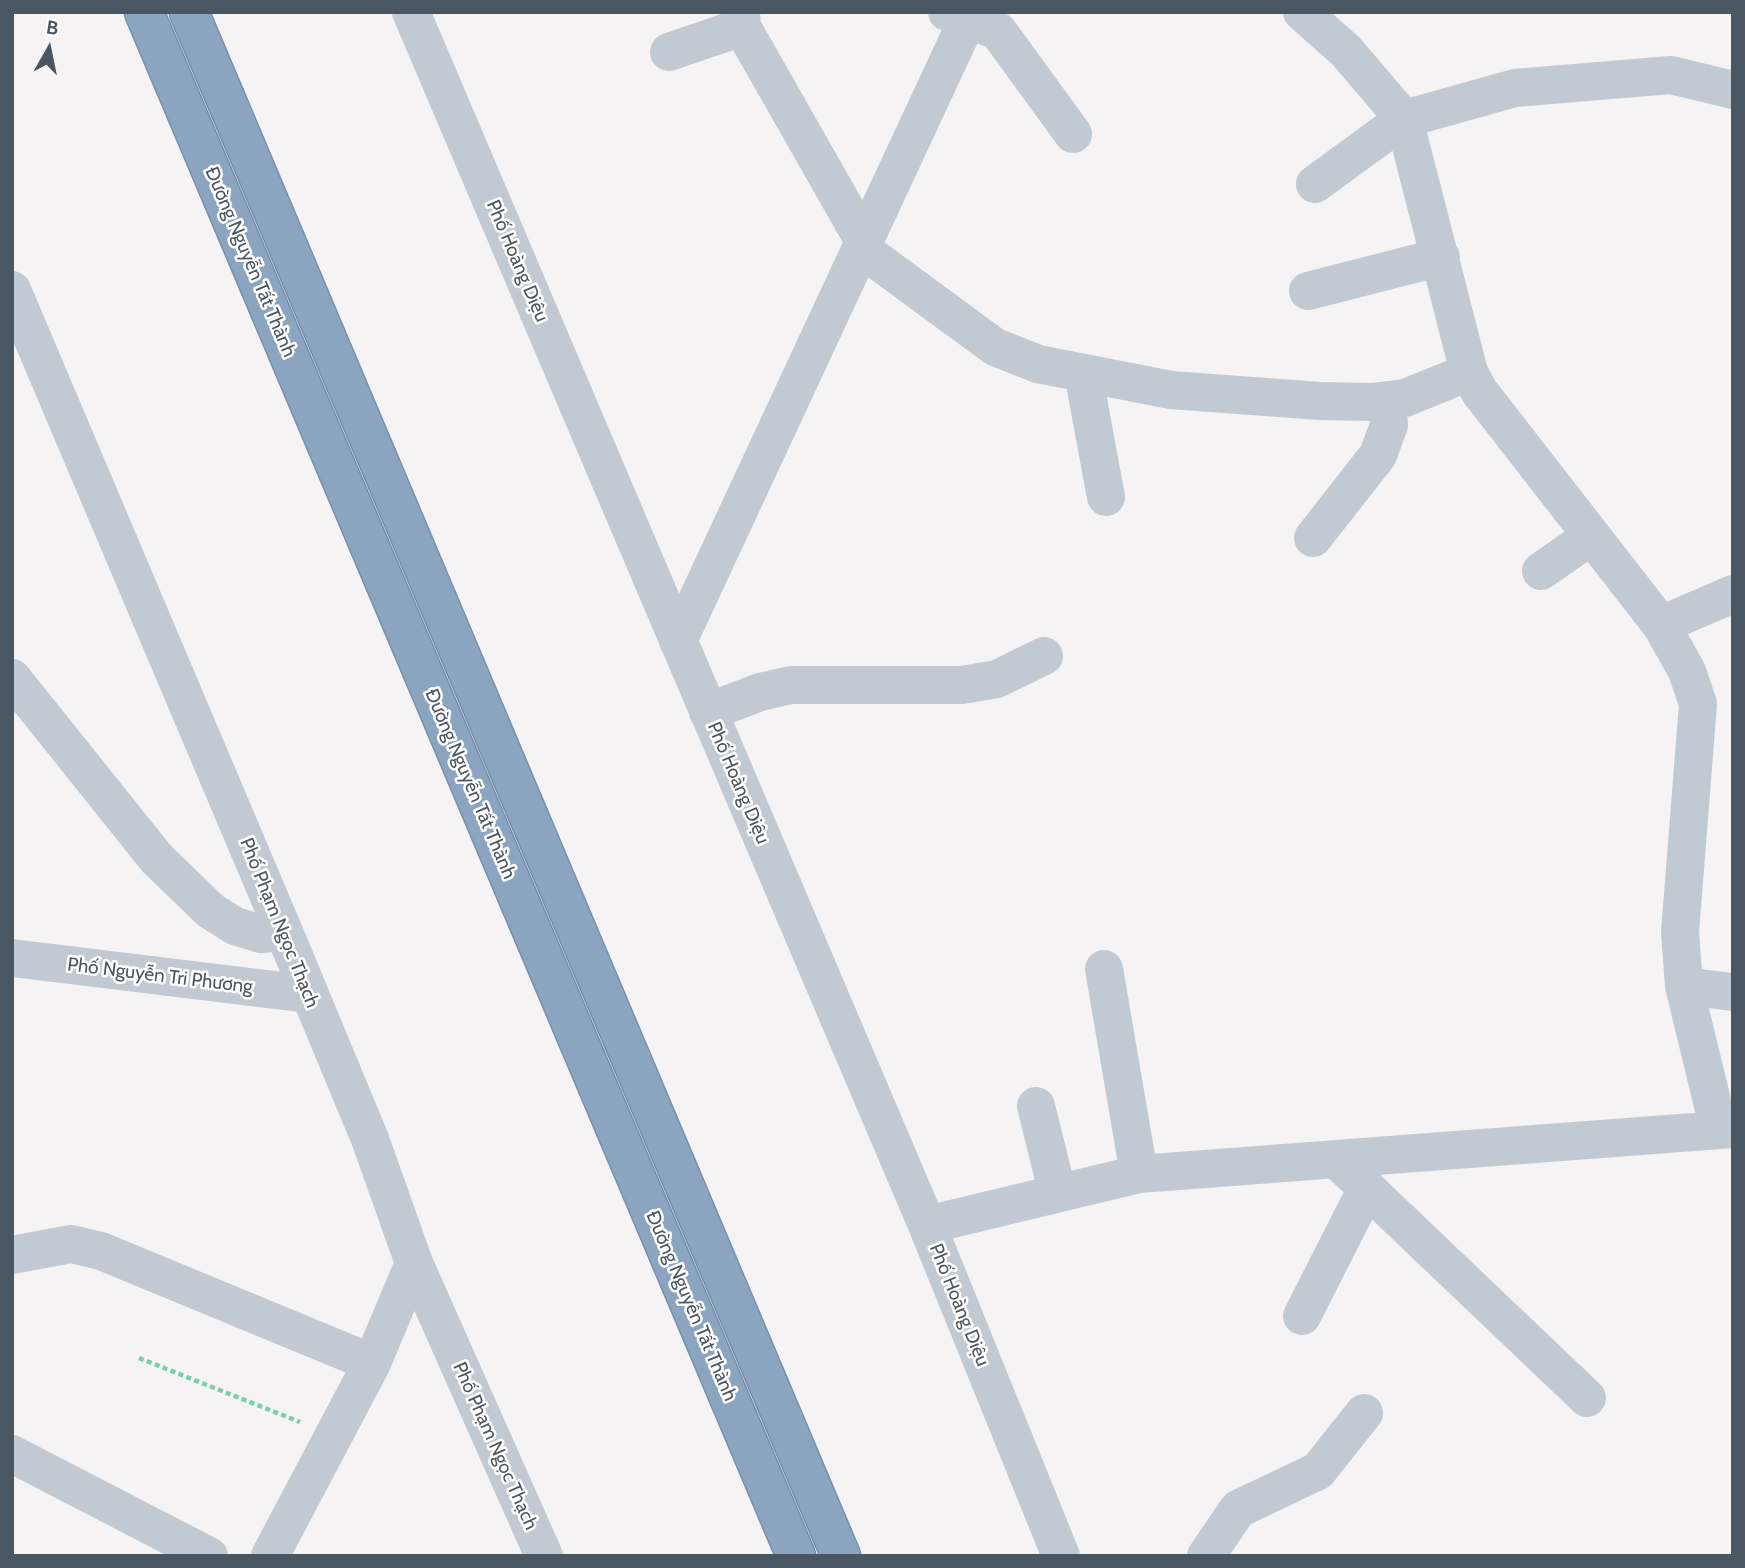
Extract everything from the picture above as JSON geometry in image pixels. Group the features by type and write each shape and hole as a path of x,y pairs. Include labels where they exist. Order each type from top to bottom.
{"highway":[{"name":"Đường Nguyễn Tất Thành","path":"144,12 796,1556"},
{"name":"Đường Nguyễn Tất Thành","path":"189,12 841,1556"}],"street":[{"name":"Phố Hoàng Diệu","path":"411,12 927,1225 1061,1556"},
{"path":"927,1225 1057,1191 1139,1174 1726,1130 1684,986 1680,932 1698,704 1687,671 1661,625 1590,537 1479,390 1469,372 1404,119 1346,51 1302,12"},
{"path":"678,640 864,246 962,14 998,31 1073,134"},
{"path":"669,52 742,20 864,246 995,347 1038,365 1171,390 1320,401 1387,400 1417,394 1469,372"},
{"path":"1315,184 1404,119 1515,88 1671,75 1733,90"},
{"path":"1308,291 1441,257"},
{"name":"Phố Phạm Ngọc Thạch","path":"12,290 370,1139 414,1263 544,1556"},
{"path":"1083,373 1106,498"},
{"path":"1313,538 1378,455 1389,425 1387,400"},
{"path":"1541,571 1590,537"},
{"path":"1661,625 1733,594"},
{"path":"708,712 760,692 792,684 973,683 997,679 1044,656"},
{"path":"12,678 157,859 211,911 235,926 261,934 284,932"},
{"name":"Phố Nguyễn Tri Phương","path":"12,958 308,994"},
{"path":"1104,969 1139,1174"},
{"path":"1684,986 1733,992"},
{"path":"1036,1106 1057,1191"},
{"path":"1337,1160 1587,1398"},
{"path":"1302,1316 1367,1188"},
{"path":"12,1255 71,1244 101,1251 372,1363"},
{"path":"270,1556 372,1363 414,1263"},
{"path":"1206,1556 1238,1509 1318,1471 1364,1413"},
{"path":"12,1454 209,1556"}],"path":[{"path":"139,1357 334,1434"}]}
